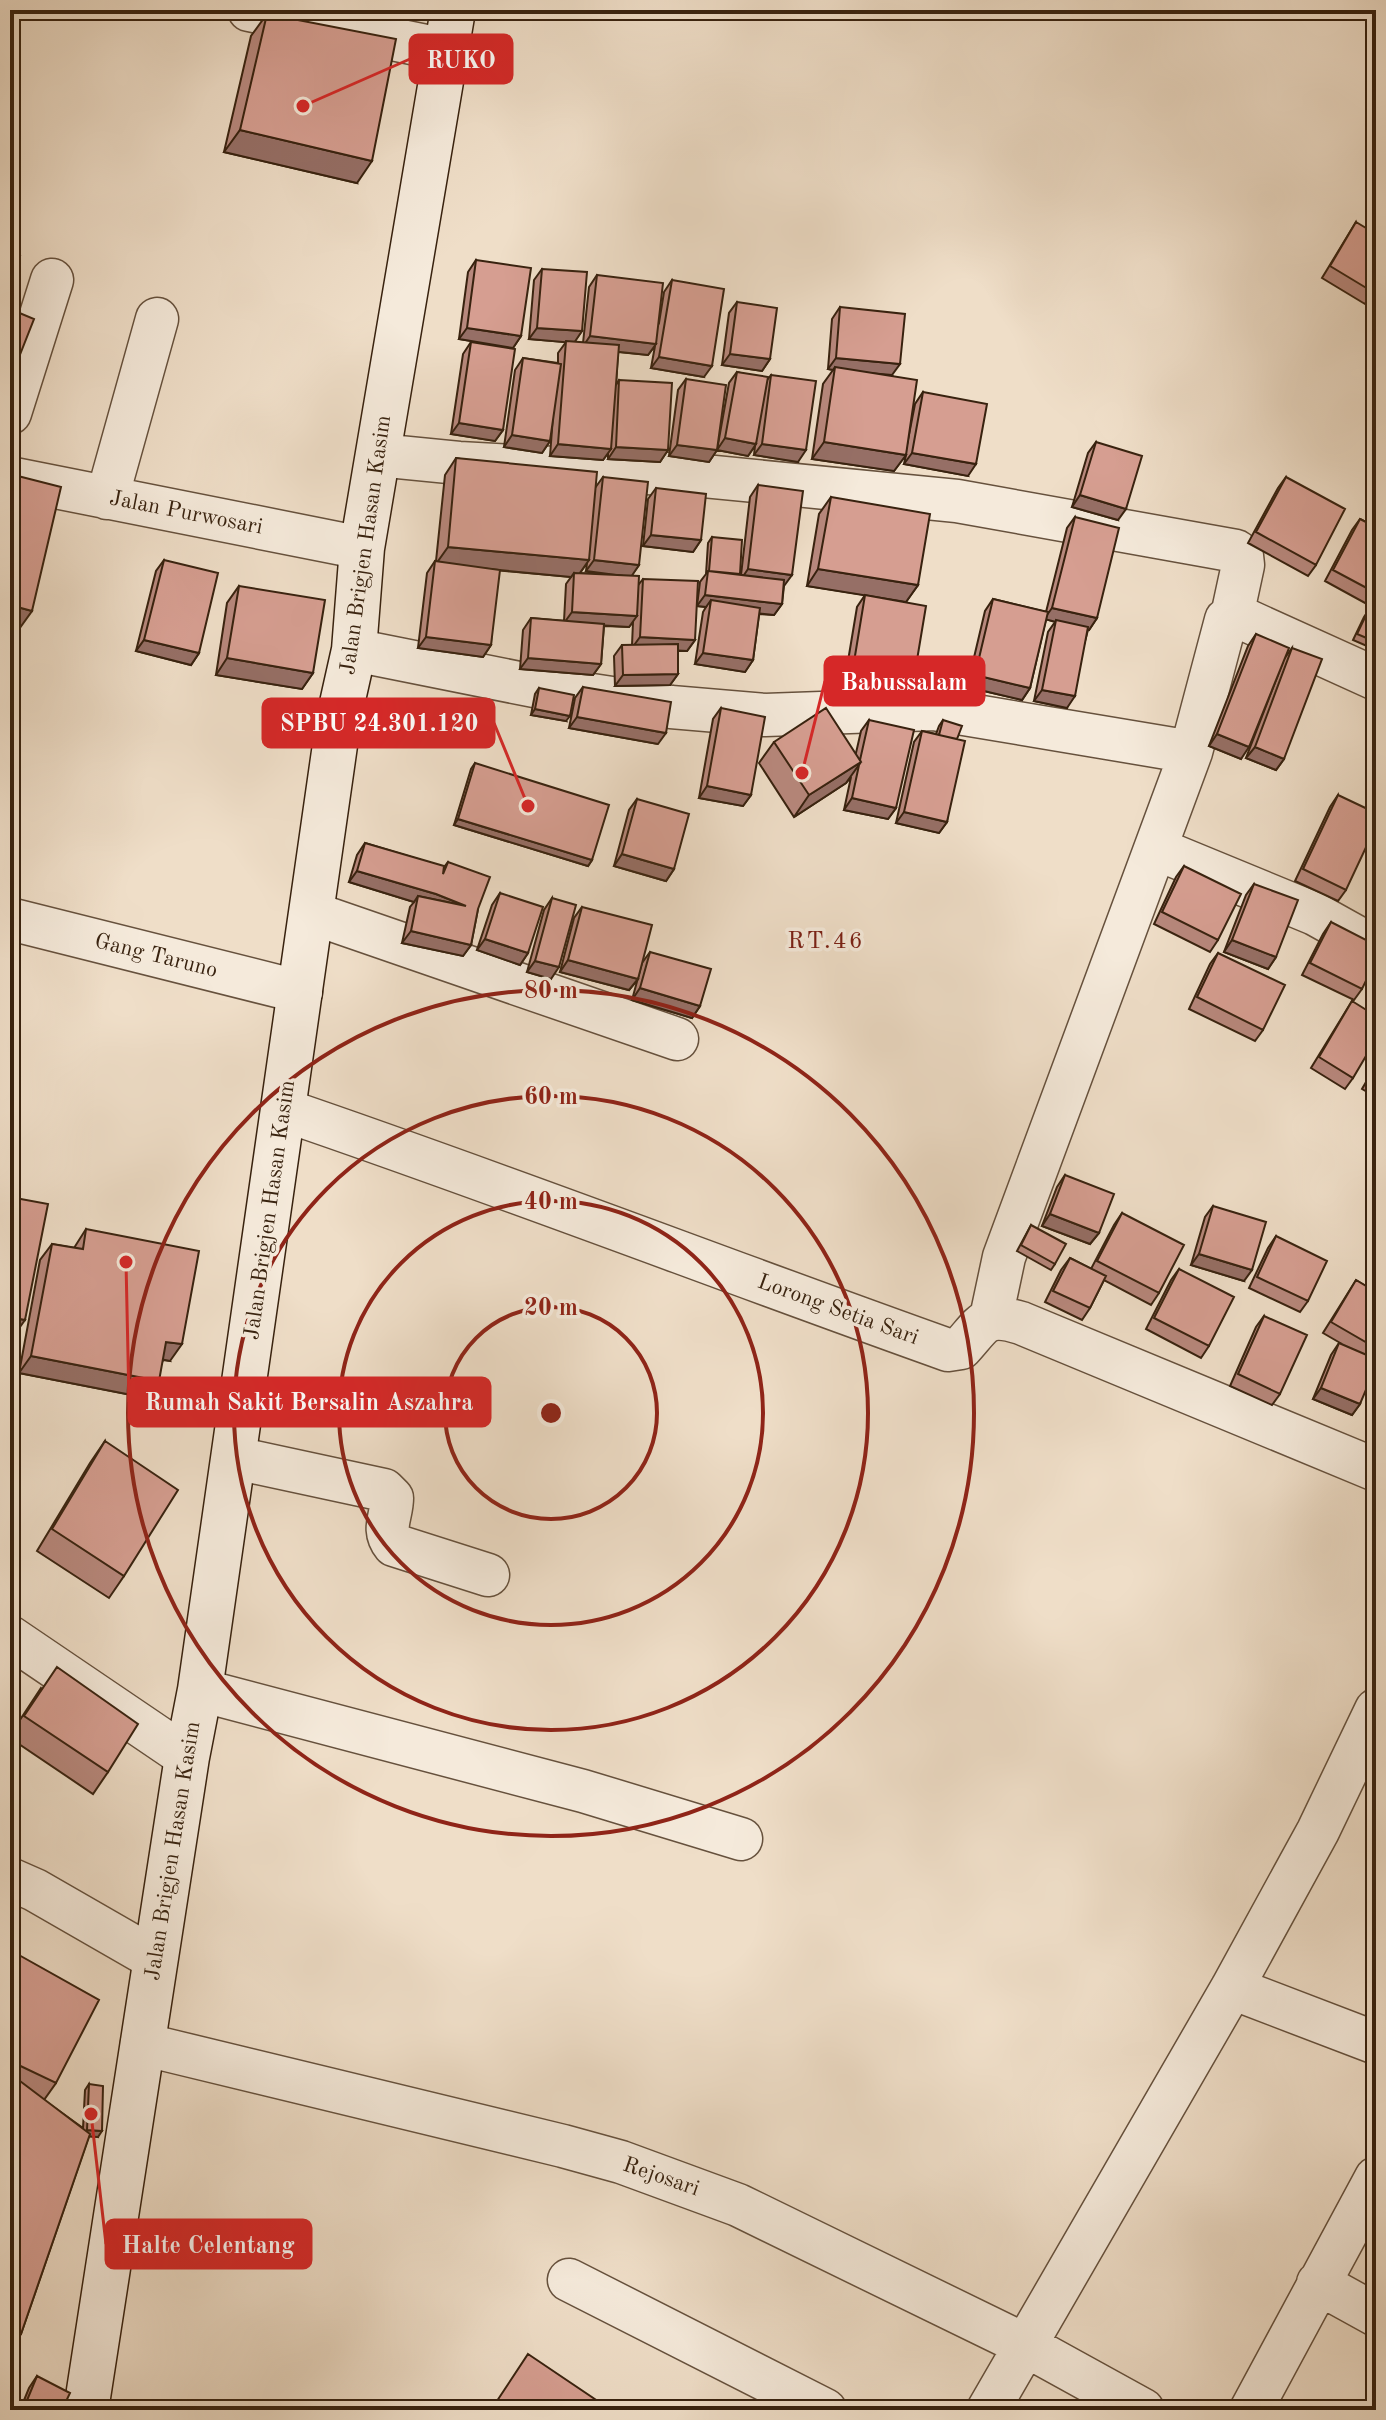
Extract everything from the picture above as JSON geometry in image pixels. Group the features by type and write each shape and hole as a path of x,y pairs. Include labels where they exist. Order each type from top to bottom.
{"street":[{"path":"249,10 449,30"},
{"name":"Jalan Brigjen Hasan Kasim","path":"86,2410 235,1458 339,717 354,650 362,548 449,30"},
{"path":"10,413 52,280"},
{"path":"107,498 157,319"},
{"path":"378,455 459,463 661,473 973,504 1236,551 1242,556 1243,565 1232,616 1224,624 1191,752 1004,1257 991,1318 1021,1323 1376,1470"},
{"name":"Jalan Purwosari","path":"10,478 362,548"},
{"path":"1232,616 1376,679"},
{"path":"354,650 539,687 671,707 765,715 949,711 1191,752"},
{"path":"1157,849 1315,914 1376,948"},
{"path":"312,913 677,1039"},
{"name":"Gang Taruno","path":"10,919 301,992"},
{"name":"Lorong Setia Sari","path":"284,1110 464,1171 700,1261 948,1350 961,1348 981,1323 991,1318"},
{"path":"235,1458 384,1490 392,1498 386,1527 394,1545 488,1575"},
{"path":"10,1637 187,1757"},
{"path":"200,1690 583,1791 741,1839"},
{"path":"988,2410 1232,1988 1318,1831 1376,1710"},
{"path":"10,1879 35,1890 155,1959"},
{"path":"1232,1988 1376,2043"},
{"name":"Rejosari","path":"142,2044 621,2162 738,2205 1025,2345 1143,2410"},
{"path":"1251,2410 1376,2178"},
{"path":"569,2280 825,2410"},
{"path":"1318,2283 1376,2315"}],"building":[{"path":"267,14 396,39 372,161 240,130"},
{"path":"1356,222 1376,234 1376,287 1373,292 1330,266"},
{"path":"10,253 20,256 10,284"},
{"path":"476,260 531,268 521,336 467,328"},
{"path":"542,269 587,272 582,331 537,328"},
{"path":"597,275 663,283 656,344 590,336"},
{"path":"672,280 724,289 712,366 659,357"},
{"path":"737,302 777,308 770,359 730,354"},
{"path":"840,307 905,314 900,364 836,358"},
{"path":"10,309 34,319 10,380"},
{"path":"566,341 619,345 611,449 558,444"},
{"path":"471,342 515,349 503,430 459,423"},
{"path":"523,358 561,364 550,441 512,435"},
{"path":"835,367 917,380 906,455 824,442"},
{"path":"737,372 768,377 756,444 725,438"},
{"path":"771,375 816,381 806,450 762,444"},
{"path":"686,379 726,385 717,450 677,445"},
{"path":"619,380 672,383 668,450 616,447"},
{"path":"923,392 987,404 976,464 912,453"},
{"path":"1096,442 1142,456 1126,509 1080,495"},
{"path":"456,458 597,472 589,560 448,547"},
{"path":"10,474 61,487 32,611 10,605"},
{"path":"603,477 648,482 639,565 594,560"},
{"path":"1286,477 1345,509 1316,565 1256,532"},
{"path":"758,485 803,491 792,575 748,569"},
{"path":"656,488 706,494 701,540 651,535"},
{"path":"831,497 930,514 918,585 818,569"},
{"path":"1075,517 1119,528 1097,618 1052,608"},
{"path":"1360,519 1376,527 1376,593 1333,570"},
{"path":"712,537 742,540 740,574 709,571"},
{"path":"164,560 218,573 199,653 144,640"},
{"path":"435,561 500,570 491,645 426,637"},
{"path":"708,571 784,580 782,604 705,595"},
{"path":"574,573 639,576 637,616 572,612"},
{"path":"643,579 698,581 695,640 640,637"},
{"path":"239,586 325,600 313,673 227,658"},
{"path":"865,595 926,606 914,678 853,668"},
{"path":"993,599 1048,612 1030,688 975,675"},
{"path":"711,600 760,608 753,660 703,653"},
{"path":"1368,611 1376,614 1376,642 1357,634"},
{"path":"531,618 604,624 601,664 528,658"},
{"path":"1056,620 1088,627 1075,696 1042,690"},
{"path":"1256,634 1289,648 1249,747 1217,734"},
{"path":"678,644 678,674 623,675 622,645"},
{"path":"1292,648 1322,659 1284,759 1255,747"},
{"path":"583,687 671,702 666,733 577,717"},
{"path":"539,688 574,695 570,716 535,709"},
{"path":"721,708 765,717 751,795 707,786"},
{"path":"826,708 861,762 809,795 774,742"},
{"path":"869,720 914,730 896,808 852,798"},
{"path":"943,720 962,726 957,739 939,735"},
{"path":"922,731 965,741 947,822 904,812"},
{"path":"475,763 609,805 592,860 458,819"},
{"path":"1338,795 1376,813 1376,826 1346,890 1303,869"},
{"path":"637,799 689,814 674,869 622,854"},
{"path":"365,843 444,866 443,874 448,862 490,877 478,909 471,945 411,931 418,896 466,906 357,871"},
{"path":"1184,866 1241,894 1218,940 1162,912"},
{"path":"1254,884 1298,900 1276,957 1232,940"},
{"path":"500,893 543,907 528,953 485,939"},
{"path":"552,898 576,905 559,967 535,961"},
{"path":"582,907 652,925 638,979 568,960"},
{"path":"1331,922 1376,945 1376,960 1362,989 1310,963"},
{"path":"650,952 711,969 700,1006 640,988"},
{"path":"1218,953 1285,985 1263,1030 1197,997"},
{"path":"1352,1001 1376,1016 1376,1039 1353,1078 1319,1057"},
{"path":"1065,1175 1114,1194 1099,1233 1050,1214"},
{"path":"10,1197 48,1204 25,1320 10,1317"},
{"path":"1213,1206 1266,1222 1252,1270 1199,1254"},
{"path":"1122,1213 1184,1245 1159,1293 1097,1261"},
{"path":"1031,1225 1066,1244 1055,1264 1021,1245"},
{"path":"86,1229 199,1251 182,1344 166,1342 159,1381 31,1356 52,1244 83,1249"},
{"path":"1276,1236 1327,1261 1308,1301 1257,1277"},
{"path":"1070,1258 1106,1276 1090,1308 1053,1291"},
{"path":"1179,1269 1234,1297 1209,1346 1154,1318"},
{"path":"1356,1280 1376,1292 1376,1348 1331,1322"},
{"path":"1264,1316 1307,1335 1280,1394 1238,1374"},
{"path":"1339,1343 1376,1359 1360,1404 1321,1388"},
{"path":"105,1441 178,1490 124,1576 52,1529"},
{"path":"57,1667 138,1724 108,1772 24,1716"},
{"path":"10,1950 99,2000 56,2083 10,2061"},
{"path":"16,2078 90,2134 21,2334 10,2329 10,2093"},
{"path":"89,2084 103,2086 102,2131 87,2130"},
{"path":"528,2354 611,2410 491,2410"},
{"path":"37,2376 70,2393 62,2410 23,2410"}],"place":[{"name":"RUKO","path":"303,106"},
{"name":"Babussalam","path":"802,773"},
{"name":"SPBU 24.301.120","path":"528,806"},
{"name":"Rumah Sakit Bersalin Aszahra","path":"126,1262"},
{"name":"Halte Celentang","path":"91,2114"}],"district":[{"name":"RT.46","path":"826,942"}]}
